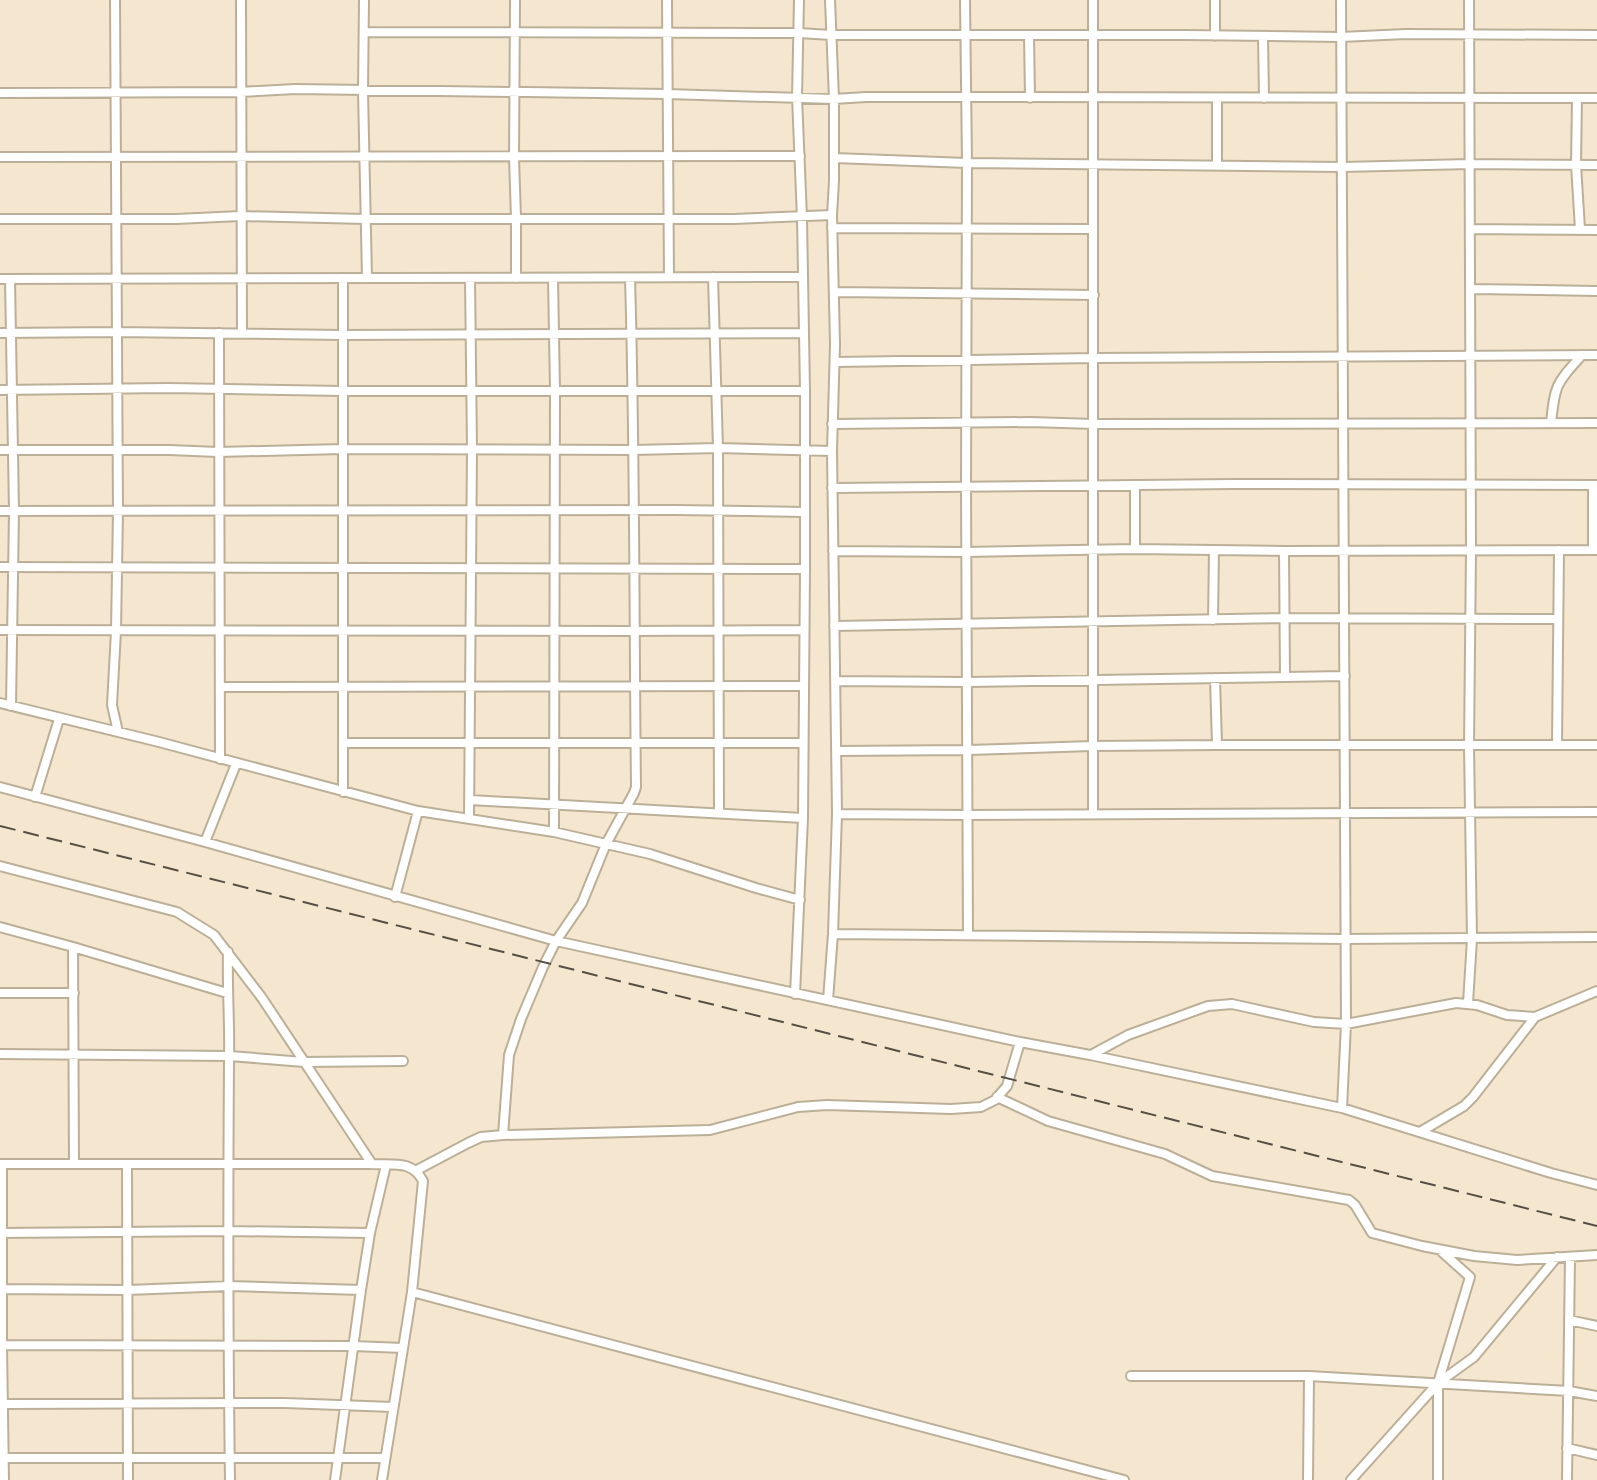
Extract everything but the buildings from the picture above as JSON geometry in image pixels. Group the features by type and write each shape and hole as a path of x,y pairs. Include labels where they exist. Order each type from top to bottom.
{"street":[{"path":"115,0 118,511 112,705 118,732"},
{"path":"241,0 242,333"},
{"path":"364,0 367,278"},
{"path":"515,0 516,278"},
{"path":"667,0 669,277"},
{"path":"795,994 803,818 805,569 805,391 797,97 799,0"},
{"path":"828,1000 837,814 832,488 834,99 830,0"},
{"path":"965,0 968,935"},
{"path":"1093,0 1093,814"},
{"path":"1215,0 1215,36"},
{"path":"1341,0 1346,746 1346,1024 1342,1108"},
{"path":"1468,1003 1472,939 1469,0"},
{"path":"364,32 1341,37 1406,34 1597,35"},
{"path":"1029,35 1030,98"},
{"path":"1263,36 1264,98"},
{"path":"0,93 295,89 834,99 1597,98"},
{"path":"1577,98 1576,165 1580,229"},
{"path":"1217,99 1217,165"},
{"path":"0,157 800,156"},
{"path":"834,158 967,163 1342,167 1597,165"},
{"path":"0,219 240,216 669,219 832,215"},
{"path":"832,228 1093,229"},
{"path":"1470,229 1597,230"},
{"path":"713,277 718,448 719,813"},
{"path":"0,279 802,277"},
{"path":"343,278 343,792"},
{"path":"469,819 470,278"},
{"path":"553,278 554,832"},
{"path":"503,1135 509,1055 514,1038 543,967 556,941 582,903 606,844 636,787 630,278"},
{"path":"10,279 14,450 11,706"},
{"path":"1471,289 1597,291"},
{"path":"835,292 1094,295"},
{"path":"0,333 804,333"},
{"path":"219,333 220,759"},
{"path":"1551,423 1556,387 1582,355"},
{"path":"835,362 1597,355"},
{"path":"0,390 805,391"},
{"path":"832,424 1597,423"},
{"path":"0,450 218,452 718,448 832,451"},
{"path":"832,488 1234,484 1595,485 1595,550 833,551"},
{"path":"1135,487 1135,549"},
{"path":"0,511 805,512"},
{"path":"1213,620 1214,550"},
{"path":"1557,745 1559,550"},
{"path":"1284,551 1285,677"},
{"path":"0,567 805,569"},
{"path":"834,626 1285,618 1558,619"},
{"path":"0,630 804,630"},
{"path":"836,681 1345,676"},
{"path":"1215,678 1217,745"},
{"path":"220,687 804,686"},
{"path":"0,703 418,811 554,832 650,854 800,900"},
{"path":"35,797 59,719"},
{"path":"343,743 803,743"},
{"path":"837,751 1217,745 1597,745"},
{"path":"205,842 236,764"},
{"path":"0,787 556,941 1342,1108 1597,1185"},
{"path":"470,800 803,818"},
{"path":"395,897 418,811"},
{"path":"837,814 1597,812"},
{"path":"0,866 177,912 214,935 262,998 372,1164"},
{"path":"0,927 227,993"},
{"path":"833,934 1346,939 1597,937"},
{"path":"73,947 74,1164"},
{"path":"228,952 230,1480"},
{"path":"1090,1055 1128,1035 1208,1006 1232,1004 1314,1022 1346,1024 1456,1003 1468,1003 1507,1015 1535,1017 1597,991"},
{"path":"0,993 74,993"},
{"path":"1420,1132 1464,1106 1473,1097 1535,1017"},
{"path":"417,1170 481,1137 710,1130 806,1106 981,1107 1007,1086 1020,1042"},
{"path":"0,1054 230,1056 304,1062 403,1061"},
{"path":"997,1097 1048,1121 1165,1154 1212,1176 1349,1200 1372,1233 1494,1259 1597,1255"},
{"path":"4,1480 1,1164 372,1164 408,1166 417,1170 423,1181 412,1292 382,1480"},
{"path":"127,1164 128,1480"},
{"path":"335,1480 370,1233 386,1165"},
{"path":"2,1233 370,1233"},
{"path":"1438,1480 1438,1383 1470,1277 1439,1249"},
{"path":"1351,1480 1438,1383 1474,1357 1557,1257"},
{"path":"1567,1480 1570,1257"},
{"path":"1,1289 128,1290 230,1286 361,1290"},
{"path":"412,1292 1124,1480"},
{"path":"1569,1320 1597,1326"},
{"path":"2,1345 403,1348"},
{"path":"1131,1376 1309,1376 1569,1391 1597,1396"},
{"path":"1308,1480 1309,1376"},
{"path":"3,1404 229,1403 393,1407"},
{"path":"1567,1448 1597,1455"},
{"path":"2,1458 385,1458"}],"railway":[{"path":"0,826 1597,1226"}]}
